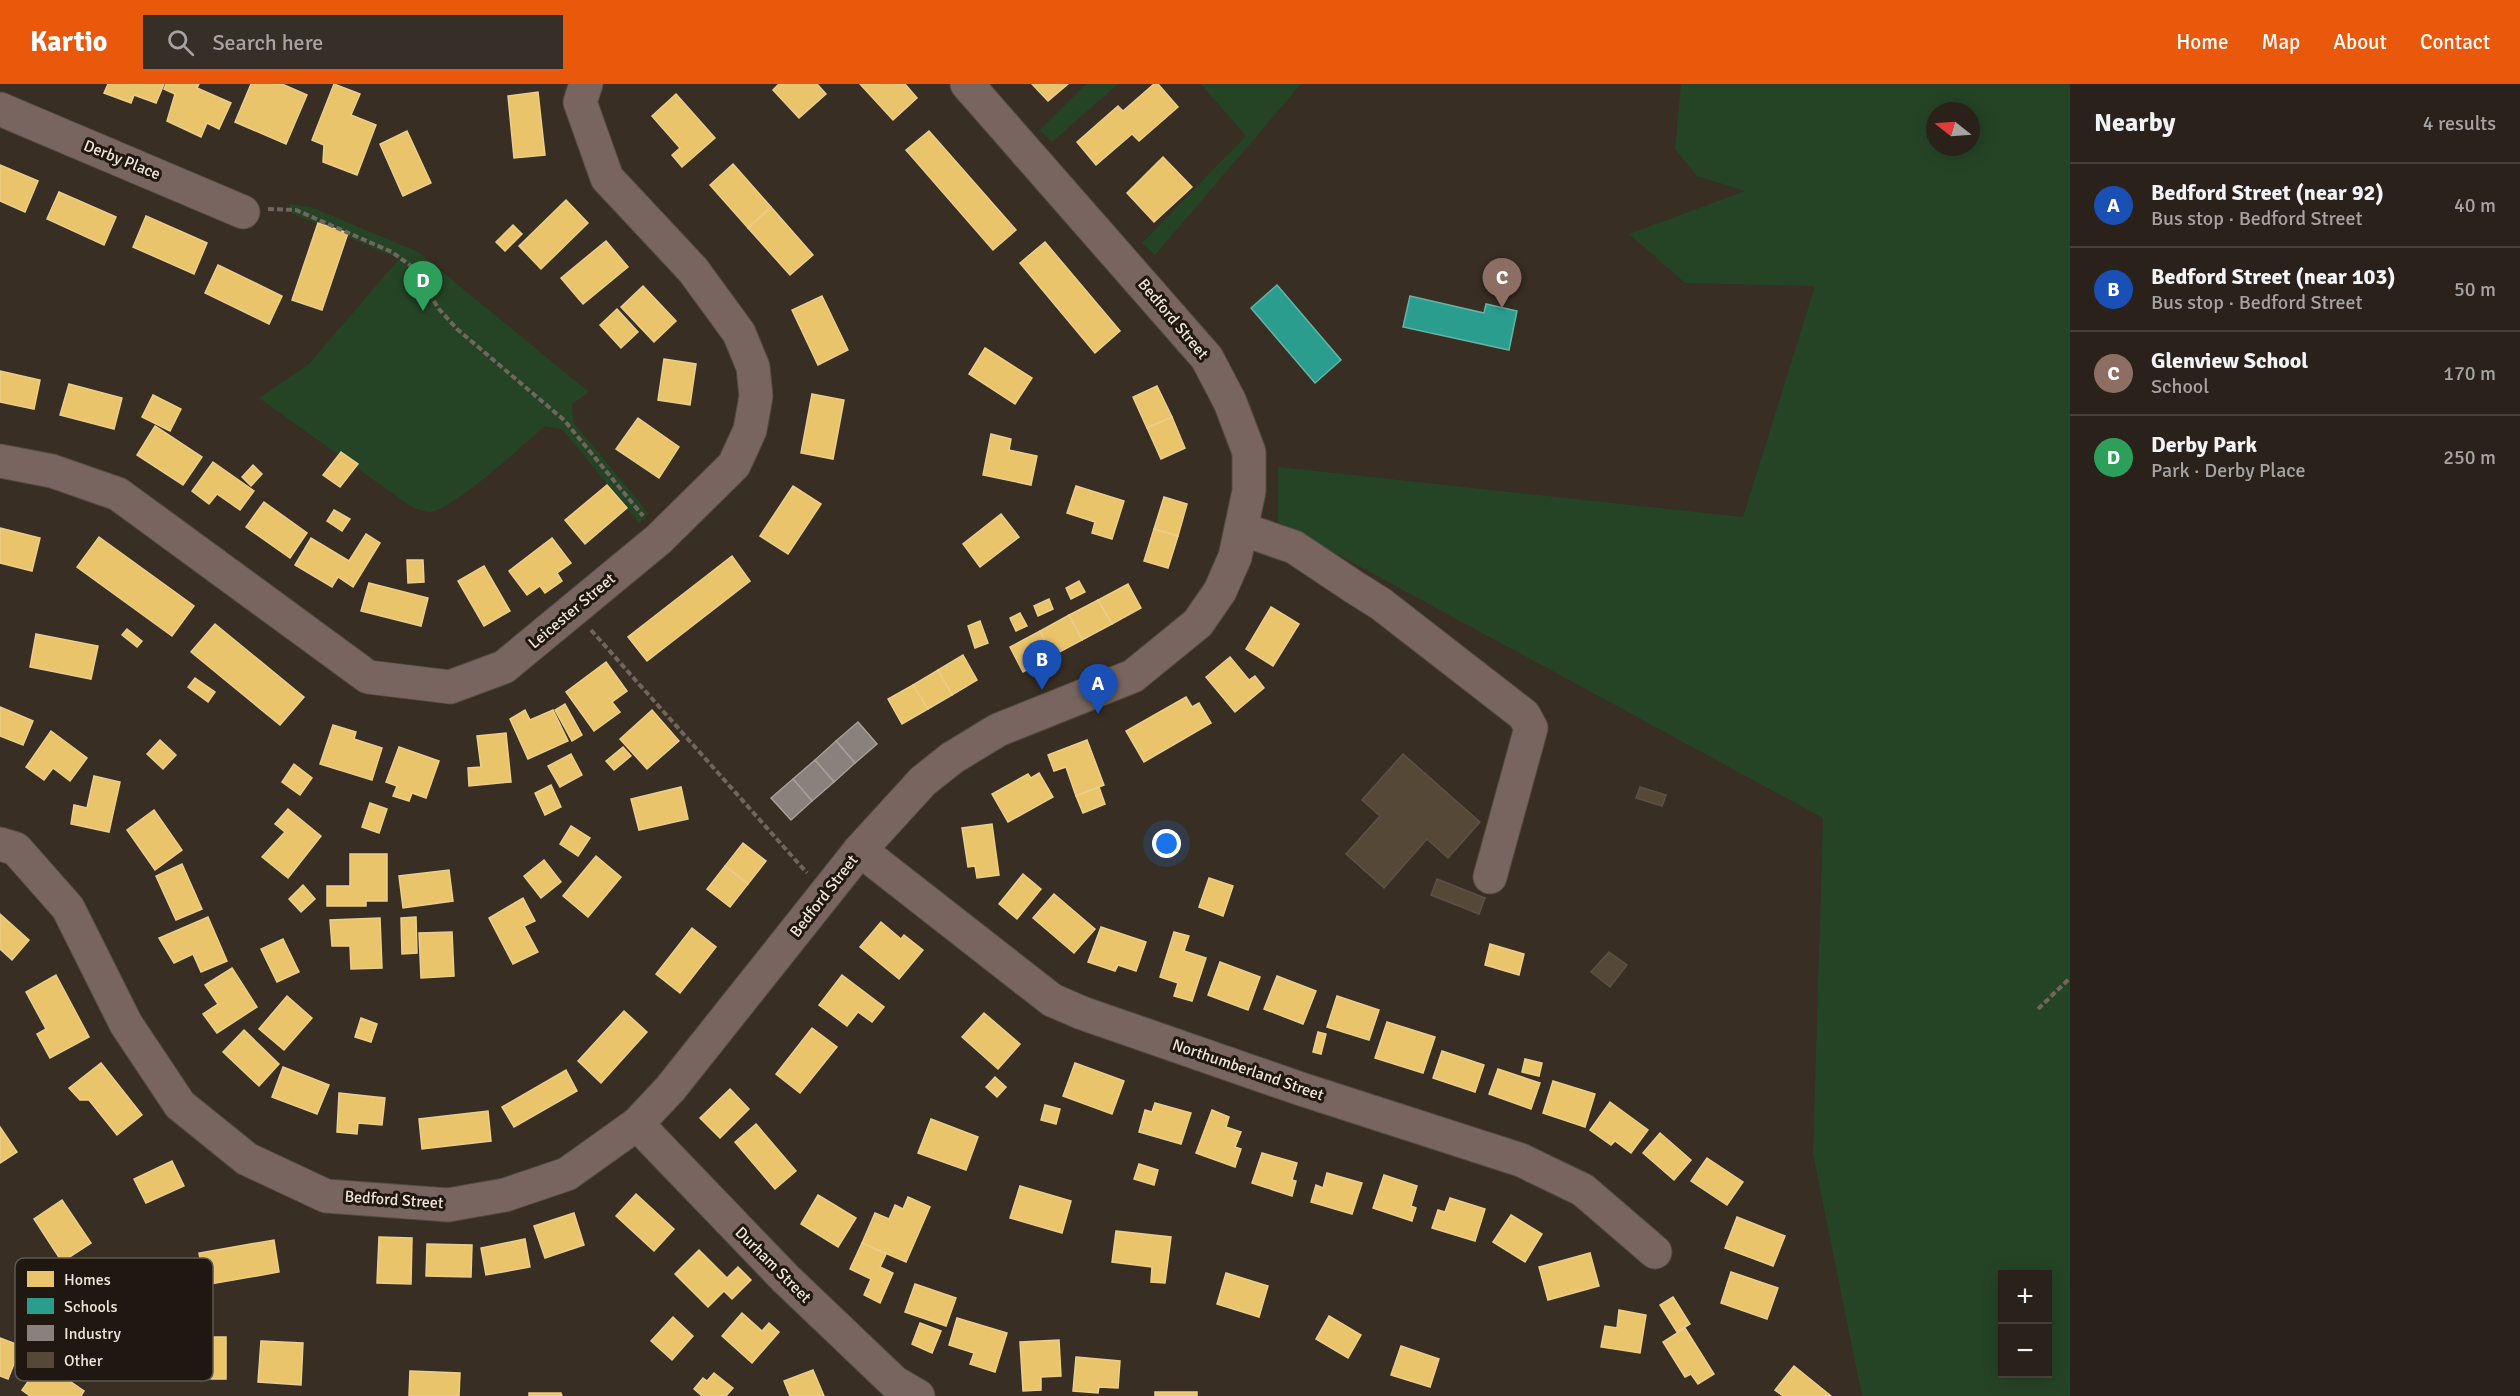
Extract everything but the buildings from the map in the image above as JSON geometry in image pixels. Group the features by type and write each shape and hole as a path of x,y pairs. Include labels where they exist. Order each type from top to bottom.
{"street":[{"name":"Leicester Street","path":"0,461 52,471 118,494 368,677 450,687 504,667 661,537 734,465 750,430 756,396 753,367 739,333 693,270 607,178 580,102 586,84"},
{"name":"Bedford Street","path":"0,844 16,849 68,908 126,1024 180,1105 247,1159 326,1196 447,1205 505,1195 567,1174 637,1124 670,1089 860,850 923,781 960,753 1015,723 1133,676 1198,623 1220,591 1235,557 1249,491 1249,452 1230,402 1207,358 967,84"},
{"name":"Derby Place","path":"0,108 243,212"},
{"path":"1242,529 1294,548 1381,604 1524,715 1531,728 1490,877"},
{"name":"Northumberland Street","path":"860,850 1052,1000 1083,1013 1301,1089 1521,1160 1583,1190 1655,1252"},
{"name":"Durham Street","path":"637,1124 785,1278 899,1392"}],"path":[{"path":"243,212 281,208 296,210 406,260 449,320 564,420 661,537"},
{"path":"573,610 825,894"},
{"path":"2038,1009 2070,978"}],"green space":[{"path":"1086,84 1118,84 1052,142 1040,130"},
{"path":"1201,84 1301,84 1155,255 1142,243 1246,136"},
{"path":"1681,84 2070,84 2070,1396 1862,1396 1813,1154 1823,818 1278,522 1278,467 1743,517 1815,286 1685,283 1629,234 1745,191 1697,176 1675,149"},
{"path":"289,204 311,207 418,252 589,392 572,404 573,422 649,514 639,523 562,429 545,426 470,490 439,509 423,511 410,506 259,398 309,364 399,259 291,213"}],"place":[{"name":"Glenview School","path":"1502,308"},
{"name":"Derby Park","path":"423,311"},
{"name":"Bedford Street (near 103)","path":"1042,690"},
{"name":"Bedford Street (near 92)","path":"1098,714"}]}
